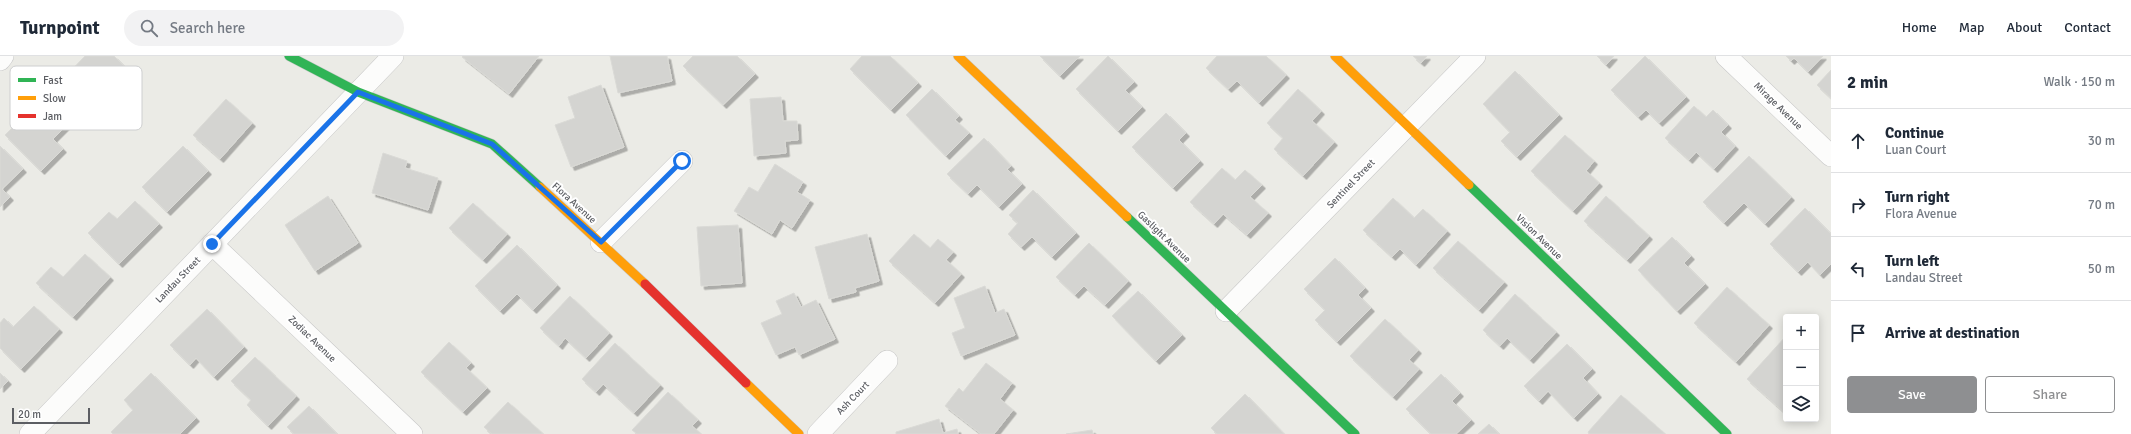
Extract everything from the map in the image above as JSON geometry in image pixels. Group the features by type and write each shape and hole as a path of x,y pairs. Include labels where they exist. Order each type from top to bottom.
{"street":[{"path":"0,60 3,56"},
{"name":"Flora Avenue","path":"289,56 358,92 492,144 601,242 799,434"},
{"name":"Landau Street","path":"30,434 393,56"},
{"name":"Gaslight Avenue","path":"958,56 1355,434"},
{"name":"Vision Avenue","path":"1335,56 1727,434"},
{"name":"Sentinel Street","path":"1226,311 1475,56"},
{"name":"Mirage Avenue","path":"1726,56 1831,156"},
{"path":"601,242 682,161"},
{"name":"Zodiac Avenue","path":"212,244 412,434"},
{"name":"Ash Court","path":"818,434 887,362"}],"building":[{"path":"85,56 114,56 124,66 75,66"},
{"path":"539,56 509,94 462,57"},
{"path":"610,56 667,56 672,81 618,93"},
{"path":"693,56 737,56 755,74 723,105 683,66"},
{"path":"862,56 890,56 918,83 891,110 850,69"},
{"path":"1040,56 1080,56 1060,76"},
{"path":"1108,56 1134,82 1125,90 1142,107 1118,131 1076,89"},
{"path":"1217,56 1266,56 1286,75 1259,103 1237,81 1228,89 1206,68"},
{"path":"1413,56 1427,56 1421,63"},
{"path":"1597,56 1614,56 1606,65"},
{"path":"1645,56 1686,97 1659,123 1646,110 1638,117 1611,90"},
{"path":"1786,56 1823,56 1808,72 1794,58 1791,61"},
{"path":"1831,70 1831,98 1817,85"},
{"path":"1515,71 1559,115 1517,157 1501,141 1510,132 1483,104"},
{"path":"601,85 624,147 571,167 555,125 575,118 568,97"},
{"path":"932,89 959,116 955,120 969,133 946,156 906,115"},
{"path":"1298,89 1321,111 1312,121 1334,142 1303,176 1274,149 1283,138 1267,123"},
{"path":"781,97 783,121 797,121 798,140 785,141 786,153 754,156 750,99"},
{"path":"226,99 252,123 220,159 193,135"},
{"path":"1694,106 1706,117 1713,110 1728,125 1721,132 1735,146 1714,169 1696,152 1689,160 1665,138"},
{"path":"1166,113 1186,133 1179,140 1200,161 1173,188 1132,147"},
{"path":"10,130 62,130 53,139 63,149 41,171 5,135"},
{"path":"1565,135 1594,161 1586,171 1599,183 1573,211 1531,171"},
{"path":"984,138 1011,166 1007,169 1022,184 999,207 977,185 968,194 947,174"},
{"path":"0,146 23,169 2,189 10,197 0,207"},
{"path":"183,146 208,171 167,212 142,187"},
{"path":"383,153 407,161 405,168 438,178 428,210 372,193"},
{"path":"1749,156 1791,197 1765,224 1744,203 1724,223 1703,202"},
{"path":"775,164 803,182 797,192 810,200 792,228 780,220 772,234 734,211 749,187 758,192"},
{"path":"1222,168 1235,180 1245,170 1262,185 1250,197 1268,213 1247,235 1223,214 1214,224 1190,202"},
{"path":"1033,190 1076,233 1052,257 1032,237 1021,247 1008,234 1018,223 1009,215"},
{"path":"328,196 358,243 315,271 285,225"},
{"path":"1606,196 1649,236 1627,260 1584,221"},
{"path":"1393,198 1414,218 1423,209 1447,231 1416,265 1400,249 1392,257 1363,230"},
{"path":"135,201 159,224 119,264 88,233 109,212 117,219"},
{"path":"473,203 507,234 483,260 449,228"},
{"path":"1805,208 1831,234 1831,264 1820,275 1808,262 1798,272 1770,244"},
{"path":"738,225 742,283 701,286 697,227"},
{"path":"867,234 879,281 855,288 856,292 829,299 815,247"},
{"path":"914,234 930,248 938,239 953,252 946,260 961,274 935,303 889,261"},
{"path":"1672,237 1691,256 1684,263 1705,284 1677,311 1638,270"},
{"path":"1458,241 1504,282 1479,310 1433,268"},
{"path":"1089,243 1128,281 1105,305 1084,286 1075,295 1056,277"},
{"path":"517,245 557,285 533,310 517,294 500,311 475,286"},
{"path":"85,254 110,277 73,317 36,283 51,267 63,277"},
{"path":"1335,258 1365,288 1358,295 1371,308 1337,342 1315,320 1325,310 1304,289"},
{"path":"985,286 995,313 1004,309 1015,335 961,356 952,333 965,328 954,298"},
{"path":"1727,287 1769,325 1736,362 1694,323"},
{"path":"1138,291 1182,335 1156,361 1112,316"},
{"path":"794,293 801,307 816,300 835,339 799,355 795,347 776,355 761,323 782,314 776,301"},
{"path":"1515,294 1556,332 1530,360 1507,338 1500,346 1483,330"},
{"path":"570,296 609,333 586,358 565,338 559,346 540,328"},
{"path":"34,306 59,329 21,369 0,348 0,323 4,318 13,327"},
{"path":"207,309 244,347 214,377 196,358 190,365 170,345"},
{"path":"1385,319 1418,350 1409,360 1419,369 1393,397 1350,356"},
{"path":"1783,339 1783,411 1747,379"},
{"path":"449,342 471,363 466,368 487,388 463,412 421,372"},
{"path":"615,343 660,385 634,413 603,384 596,392 582,379"},
{"path":"1567,344 1592,369 1583,378 1598,394 1574,418 1548,391 1539,401 1524,386"},
{"path":"255,357 296,396 268,426 247,405 251,400 231,381"},
{"path":"986,363 1012,383 1000,399 1013,410 994,434 981,434 945,406 959,388 963,392"},
{"path":"0,373 8,381 0,389"},
{"path":"151,373 196,418 180,434 113,434 111,432 133,410 124,400"},
{"path":"1441,374 1460,393 1452,401 1471,420 1456,434 1431,434 1406,409"},
{"path":"668,392 698,420 692,426 701,434 637,434 632,430"},
{"path":"1245,394 1284,434 1217,434 1211,428"},
{"path":"1621,395 1665,434 1589,434 1588,432"},
{"path":"508,402 543,434 492,434 484,427"},
{"path":"309,406 337,434 294,434 287,427"},
{"path":"939,419 943,433 957,429 958,434 896,434 896,432"},
{"path":"1489,424 1499,434 1478,434"},
{"path":"1092,430 1093,434 1066,434"}],"traffic: fast":[{"path":"289,56 358,92 492,144 540,187"},
{"path":"1469,185 1727,434"},
{"path":"1127,217 1355,434"}],"traffic: slow":[{"path":"958,56 1127,217"},
{"path":"1335,56 1469,185"},
{"path":"540,187 645,284"},
{"path":"746,383 799,434"}],"traffic: jam":[{"path":"645,284 746,383"}],"route":[{"path":"212,244 358,92 492,144 601,242 682,161"}]}
